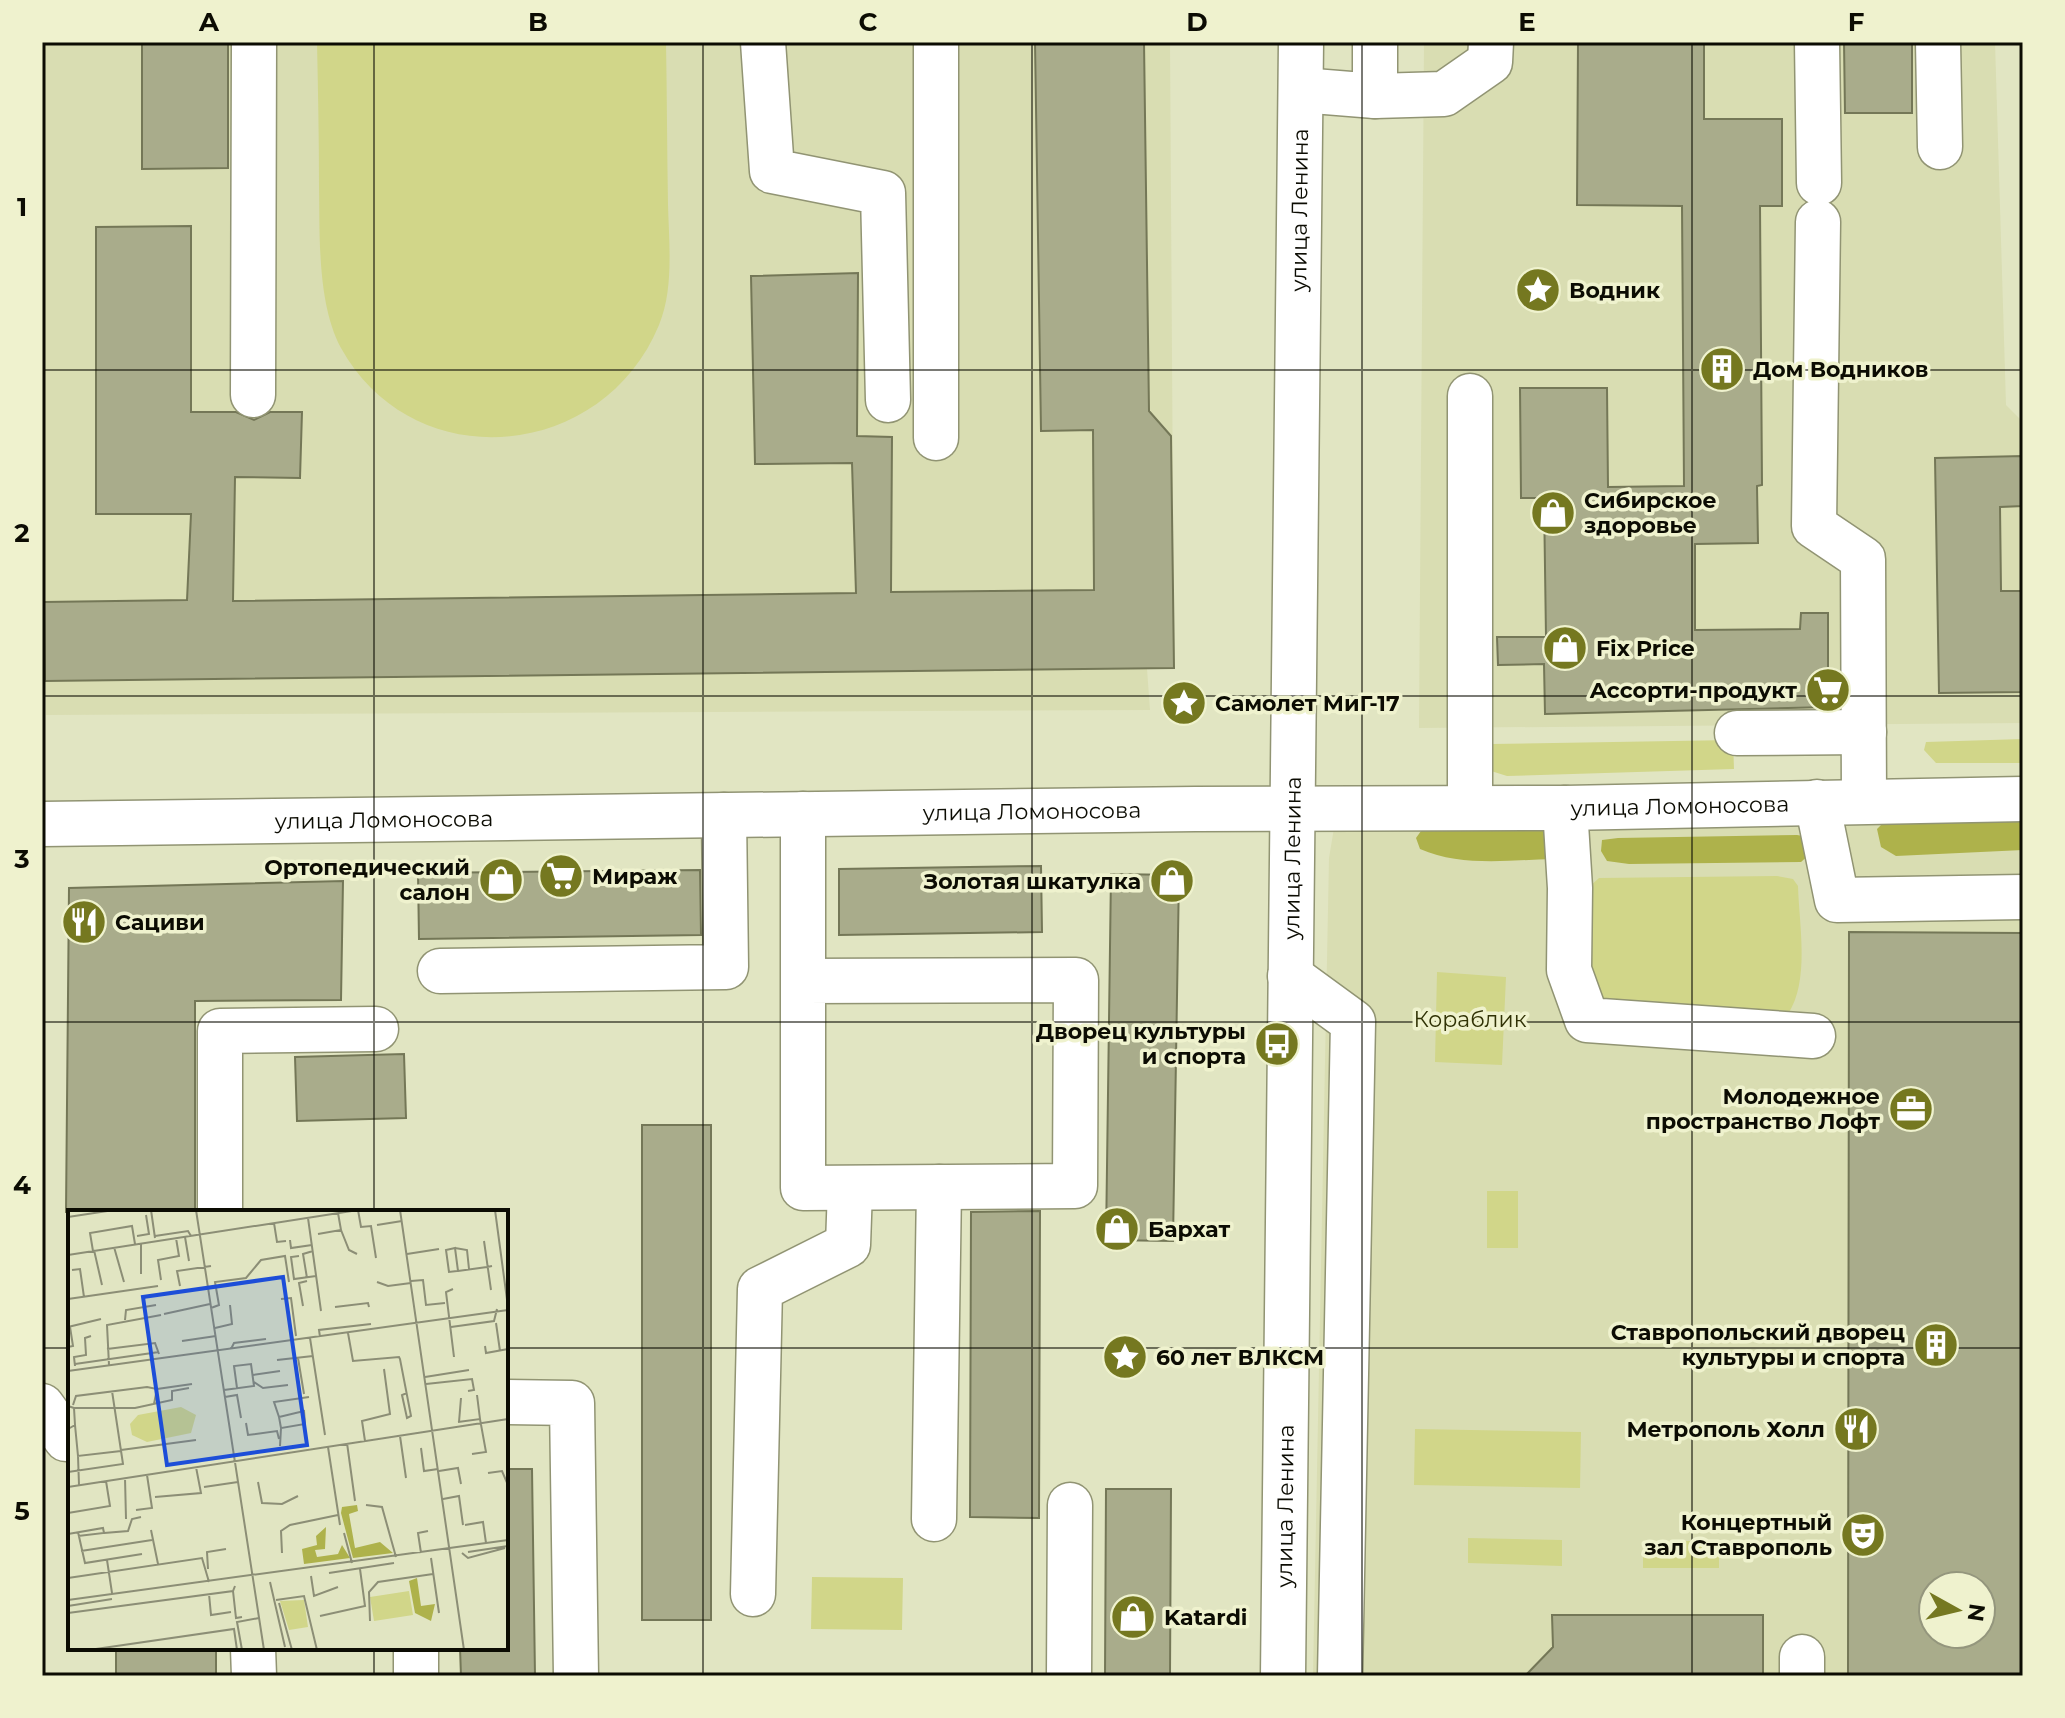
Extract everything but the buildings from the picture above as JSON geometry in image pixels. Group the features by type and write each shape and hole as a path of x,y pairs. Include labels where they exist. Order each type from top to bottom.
{"street":[{"path":"253,395 254,42"},
{"path":"763,42 772,171 883,193 888,400"},
{"path":"936,42 936,438"},
{"name":"улица Ленина","path":"1283,1676 1301,42"},
{"path":"1375,42 1375,96"},
{"path":"1301,90 1375,96 1444,94 1490,62 1491,42"},
{"path":"1817,42 1819,203 1814,526 1863,559 1864,800"},
{"path":"1938,42 1940,147"},
{"path":"1470,396 1470,807"},
{"path":"1737,733 1864,732"},
{"name":"улица Ломоносова","path":"42,824 1292,808 1565,808 2023,799"},
{"path":"1817,802 1837,900 2023,897"},
{"path":"1565,808 1570,888 1569,970 1587,1020 1813,1036"},
{"path":"803,814 803,1188 1075,1186 1076,980 804,981"},
{"path":"440,971 726,967 724,815"},
{"path":"1290,976 1353,1022 1340,1676"},
{"path":"220,1210 220,1031 376,1029"},
{"path":"934,1519 939,1187"},
{"path":"753,1594 760,1289 848,1245 850,1189"},
{"path":"42,1393 68,1394"},
{"path":"508,1402 572,1403 576,1676"},
{"path":"42,1406 68,1439"},
{"path":"1069,1676 1070,1505"},
{"path":"253,1650 254,1676"},
{"path":"416,1650 416,1676"}],"shaded area":[{"path":"42,42 1170,42 1174,668 1147,669 1150,710 46,715"},
{"path":"1424,42 1995,42 2006,405 2023,422 2023,723 1419,728"},
{"path":"2023,809 2023,1676 1313,1676 1329,858 1334,828"},
{"path":"2023,817 2023,850 1896,856 1881,847 1877,829 1886,820"},
{"path":"1426,824 1558,827 1553,859 1485,861 1452,858 1420,849 1416,838"},
{"path":"1809,837 1812,852 1801,862 1629,864 1607,861 1601,851 1602,840 1618,838"}],"green space":[{"path":"317,42 666,42 670,250 667,296 659,325 632,370 596,404 553,427 506,437 459,434 414,419 373,390 341,348 333,330 324,290 319,226"},
{"path":"2023,739 2023,763 1936,763 1924,750 1926,742"},
{"path":"1733,740 1734,769 1507,776 1491,771 1491,744"},
{"path":"1777,876 1793,879 1798,886 1801,969 1795,1001 1788,1014 1596,1006 1582,971 1587,889 1599,878"},
{"name":"Кораблик","path":"1437,972 1506,977 1502,1065 1435,1062"},
{"path":"1487,1191 1518,1191 1518,1248 1487,1248"},
{"path":"1415,1429 1581,1432 1580,1488 1414,1485"},
{"path":"1468,1538 1562,1540 1562,1566 1468,1563"},
{"path":"1643,1541 1719,1541 1719,1568 1643,1568"},
{"path":"812,1577 903,1578 902,1630 811,1629"}],"place":[{"name":"Водник","path":"1538,290"},
{"name":"Дом Водников","path":"1722,369"},
{"name":"Сибирское здоровье","path":"1553,513"},
{"name":"Fix Price","path":"1565,648"},
{"name":"Ассорти-продукт","path":"1828,690"},
{"name":"Самолет МиГ-17","path":"1184,703"},
{"name":"Мираж","path":"561,876"},
{"name":"Ортопедический салон","path":"501,880"},
{"name":"Золотая шкатулка","path":"1172,881"},
{"name":"Сациви","path":"84,922"},
{"name":"Дворец культуры и спорта","path":"1277,1044"},
{"name":"Молодежное пространство Лофт","path":"1911,1109"},
{"name":"Бархат","path":"1117,1229"},
{"name":"Ставропольский дворец культуры и спорта","path":"1936,1345"},
{"name":"60 лет ВЛКСМ","path":"1125,1357"},
{"name":"Метрополь Холл","path":"1856,1429"},
{"name":"Концертный зал Ставрополь","path":"1863,1535"},
{"name":"Katardi","path":"1133,1617"}]}
